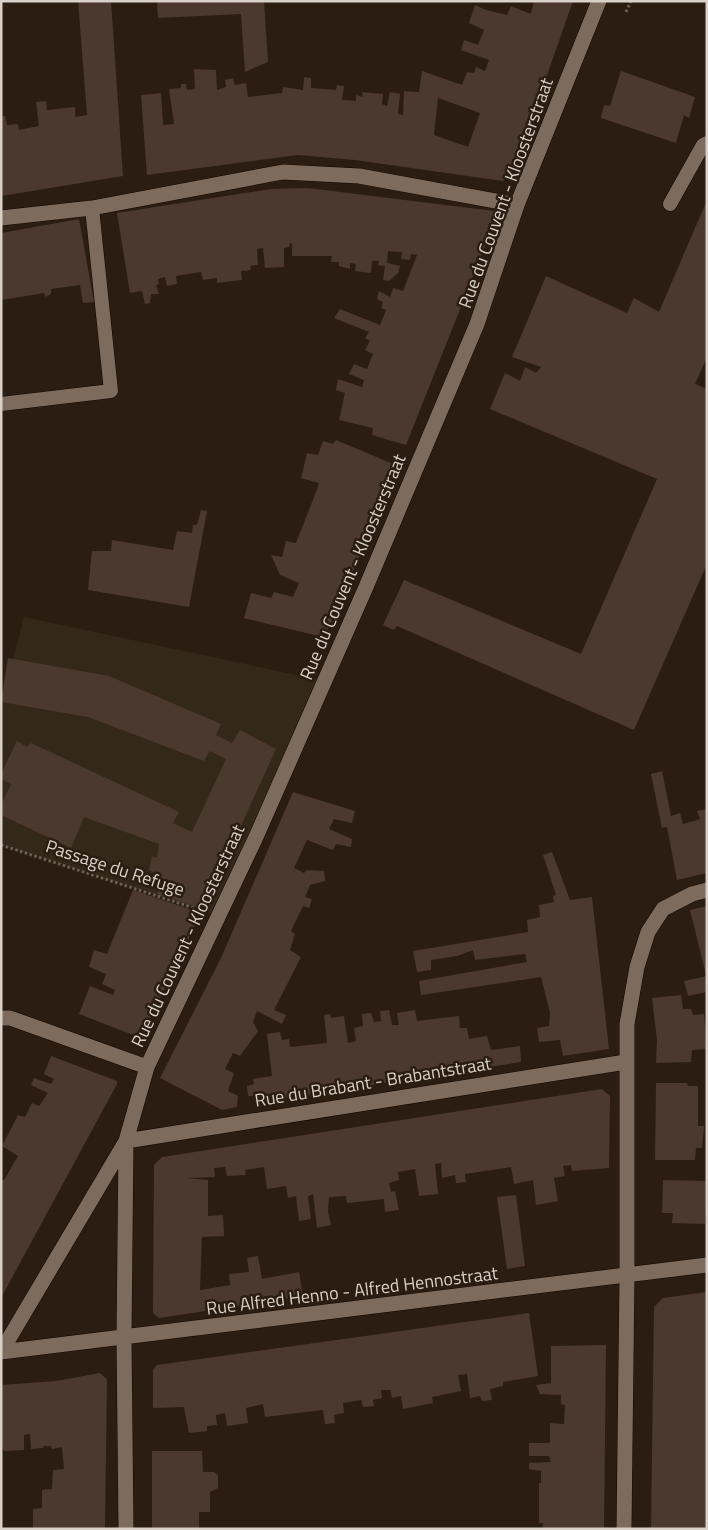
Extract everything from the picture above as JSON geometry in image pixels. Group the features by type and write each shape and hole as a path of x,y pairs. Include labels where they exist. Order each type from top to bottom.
{"street":[{"name":"Rue du Couvent - Kloosterstraat","path":"1,1352 126,1141 147,1067 220,917 366,587 477,324 517,205 599,1"},
{"path":"1,218 92,208 283,172 359,176 517,205"},
{"path":"624,1529 627,1276 626,1024 637,967 648,932 663,909 692,894 707,890"},
{"path":"1,1018 18,1021 147,1067"},
{"name":"Rue du Brabant - Brabantstraat","path":"126,1141 626,1062"},
{"name":"Rue du Couvent - Kloosterstraat","path":"126,1141 124,1338 126,1529"},
{"name":"Rue Alfred Henno - Alfred Hennostraat","path":"1,1352 707,1265"}],"lane":[{"path":"670,204 703,145 707,143"},
{"path":"1,404 111,391 92,208"}],"path":[{"path":"626,12 630,1"},
{"name":"Passage du Refuge","path":"1,845 220,917"}],"shaded area":[{"path":"24,617 325,681 212,914 1,845 1,705"}],"building":[{"path":"78,1 111,1 123,176 1,196 1,116 5,116 7,125 18,124 19,130 39,126 36,102 46,101 47,110 75,107 75,117 87,115"},
{"path":"157,1 264,1 268,62 245,72 241,14 158,18"},
{"path":"534,1 573,1 512,175 503,181 355,160 298,155 147,175 141,95 161,93 163,125 174,124 169,89 181,88 181,84 186,84 187,90 195,89 194,69 216,70 217,90 226,87 225,80 233,78 235,85 246,83 248,97 282,93 283,87 303,90 304,77 311,78 311,88 336,90 337,85 344,86 342,100 356,101 356,95 363,97 362,92 383,94 382,104 387,106 390,92 400,94 398,114 403,115 404,91 419,92 422,71 462,85 467,72 474,73 476,67 485,71 489,60 461,50 464,40 478,45 484,30 469,23 475,5 507,15 511,6 531,14","holes":["438,98 480,113 468,147 434,135"]},
{"path":"621,71 695,97 689,118 684,115 676,143 601,118 604,105 610,106"},
{"path":"308,188 494,211 497,216 406,445 372,435 373,428 339,420 345,393 336,390 338,379 362,387 364,380 349,374 354,364 367,369 373,354 365,350 370,341 365,338 369,332 334,318 340,309 380,325 386,310 381,308 383,302 377,299 379,291 390,297 393,288 403,291 417,255 411,254 410,260 401,259 402,252 388,251 387,263 400,266 398,273 389,281 383,280 385,266 378,265 379,261 372,261 371,273 355,271 356,264 350,263 350,269 339,266 339,262 331,262 332,256 292,256 292,244 290,243 289,247 284,248 284,267 265,268 263,248 257,249 258,265 250,266 251,270 241,271 242,280 217,283 217,278 203,280 201,272 176,276 177,284 167,286 165,277 158,279 159,284 156,285 159,294 151,294 150,303 145,304 142,291 130,293 117,213 271,189"},
{"path":"707,200 707,357 695,384 707,389 707,564 634,730 397,626 394,630 383,625 404,580 581,654 657,479 490,409 505,373 520,381 525,367 536,373 541,367 512,357 546,276 627,313 634,298 659,312"},
{"path":"79,219 94,302 83,303 80,285 51,289 51,294 45,297 44,293 1,300 1,233"},
{"path":"336,440 398,466 327,632 319,636 244,618 251,593 271,598 274,592 293,597 299,583 280,575 271,555 282,557 286,541 296,543 316,492 319,483 301,478 307,453 318,455 323,441 333,444"},
{"path":"201,510 207,511 189,607 88,590 92,551 111,551 112,540 173,550 177,531 192,533 193,525 197,525"},
{"path":"8,658 109,676 221,724 216,735 232,743 240,730 276,749 203,909 157,894 159,888 150,887 157,874 149,870 152,856 157,858 159,844 84,817 71,848 1,815 1,805 11,784 1,779 1,774 17,741 27,747 31,743 179,812 173,823 192,832 226,759 210,751 204,761 88,717 1,702"},
{"path":"662,771 671,816 680,813 683,824 700,819 697,811 707,809 707,873 677,880 667,827 662,828 651,774"},
{"path":"293,792 355,811 352,823 334,819 329,829 352,839 351,847 336,844 333,850 307,840 294,868 304,873 307,870 324,871 325,881 310,885 305,897 312,899 309,908 303,906 291,931 295,934 290,950 301,957 274,1010 286,1015 282,1024 257,1011 253,1022 258,1031 240,1056 233,1053 225,1069 234,1073 228,1091 238,1096 237,1107 222,1110 160,1078 221,958"},
{"path":"552,852 570,900 592,897 609,1049 563,1056 560,1040 539,1042 537,1028 549,1026 550,1013 541,977 421,995 419,981 527,962 525,954 475,960 473,950 457,956 431,960 431,970 417,972 413,951 528,932 527,920 540,917 539,905 554,902 553,896 556,895 543,855"},
{"path":"133,890 201,913 141,1038 79,1014 90,986 113,995 115,990 102,984 106,974 89,967 94,950 107,954"},
{"path":"707,906 707,975 706,975 690,910"},
{"path":"707,976 707,992 688,996 684,981"},
{"path":"681,995 683,1009 691,1009 693,1015 704,1014 707,1049 692,1050 691,1062 656,1063 657,1040 652,998"},
{"path":"389,1010 392,1025 399,1025 397,1013 415,1010 417,1021 459,1016 460,1028 467,1028 469,1039 487,1036 491,1050 520,1046 521,1062 256,1103 255,1096 248,1096 247,1086 254,1084 253,1079 272,1076 267,1034 280,1032 282,1040 289,1039 290,1047 327,1043 324,1015 330,1014 331,1018 344,1016 348,1043 356,1041 354,1028 363,1026 362,1014 371,1013 374,1022 381,1021 380,1011"},
{"path":"51,1056 117,1081 117,1084 1,1298 1,1180 4,1180 18,1156 2,1146 18,1115 25,1117 32,1103 39,1106 48,1093 31,1085 34,1078 51,1084 54,1079 44,1074"},
{"path":"656,1083 687,1083 688,1086 698,1086 698,1126 704,1126 702,1148 696,1148 695,1160 655,1160"},
{"path":"602,1089 610,1096 609,1168 572,1171 571,1165 563,1166 565,1176 554,1178 558,1201 536,1205 533,1180 514,1184 511,1167 465,1174 466,1182 456,1183 455,1175 442,1178 441,1163 435,1164 438,1194 419,1196 415,1169 398,1172 399,1180 389,1183 391,1192 395,1191 399,1210 385,1212 384,1199 347,1203 346,1196 329,1197 328,1212 331,1225 317,1228 313,1194 308,1196 311,1219 299,1221 296,1196 288,1198 286,1186 267,1189 264,1167 245,1170 246,1175 227,1176 225,1167 214,1168 215,1177 187,1178 208,1180 208,1216 223,1215 224,1236 202,1237 200,1290 230,1285 229,1274 249,1272 247,1258 258,1256 262,1279 299,1272 303,1296 159,1318 153,1313 154,1165 162,1157"},
{"path":"663,1180 707,1181 705,1224 672,1223 673,1213 662,1213"},
{"path":"516,1195 525,1266 507,1269 497,1197"},
{"path":"707,1292 706,1529 651,1529 654,1307 663,1298"},
{"path":"529,1313 538,1376 503,1382 503,1386 490,1389 492,1400 482,1401 480,1396 470,1398 467,1374 458,1375 461,1391 432,1397 433,1403 403,1409 401,1396 392,1398 390,1390 381,1390 382,1398 373,1400 374,1406 363,1407 361,1400 343,1403 344,1413 334,1415 335,1423 325,1424 323,1410 265,1417 263,1404 246,1408 248,1423 227,1426 225,1413 216,1415 217,1425 207,1426 207,1431 189,1433 184,1407 153,1408 153,1370 157,1365"},
{"path":"606,1345 604,1529 543,1529 543,1523 539,1523 539,1483 541,1483 541,1471 529,1469 529,1463 551,1462 549,1456 529,1456 529,1443 550,1443 550,1423 564,1424 565,1405 561,1404 561,1395 540,1394 536,1385 551,1383 551,1346"},
{"path":"100,1373 107,1379 105,1529 33,1529 33,1509 42,1508 42,1490 52,1489 53,1470 64,1469 62,1447 52,1449 51,1446 44,1446 43,1448 31,1449 30,1434 24,1435 24,1450 4,1451 1,1446 1,1385 56,1381"},
{"path":"152,1451 202,1451 203,1472 214,1472 218,1475 218,1488 210,1492 210,1512 199,1512 199,1529 152,1529"}]}
